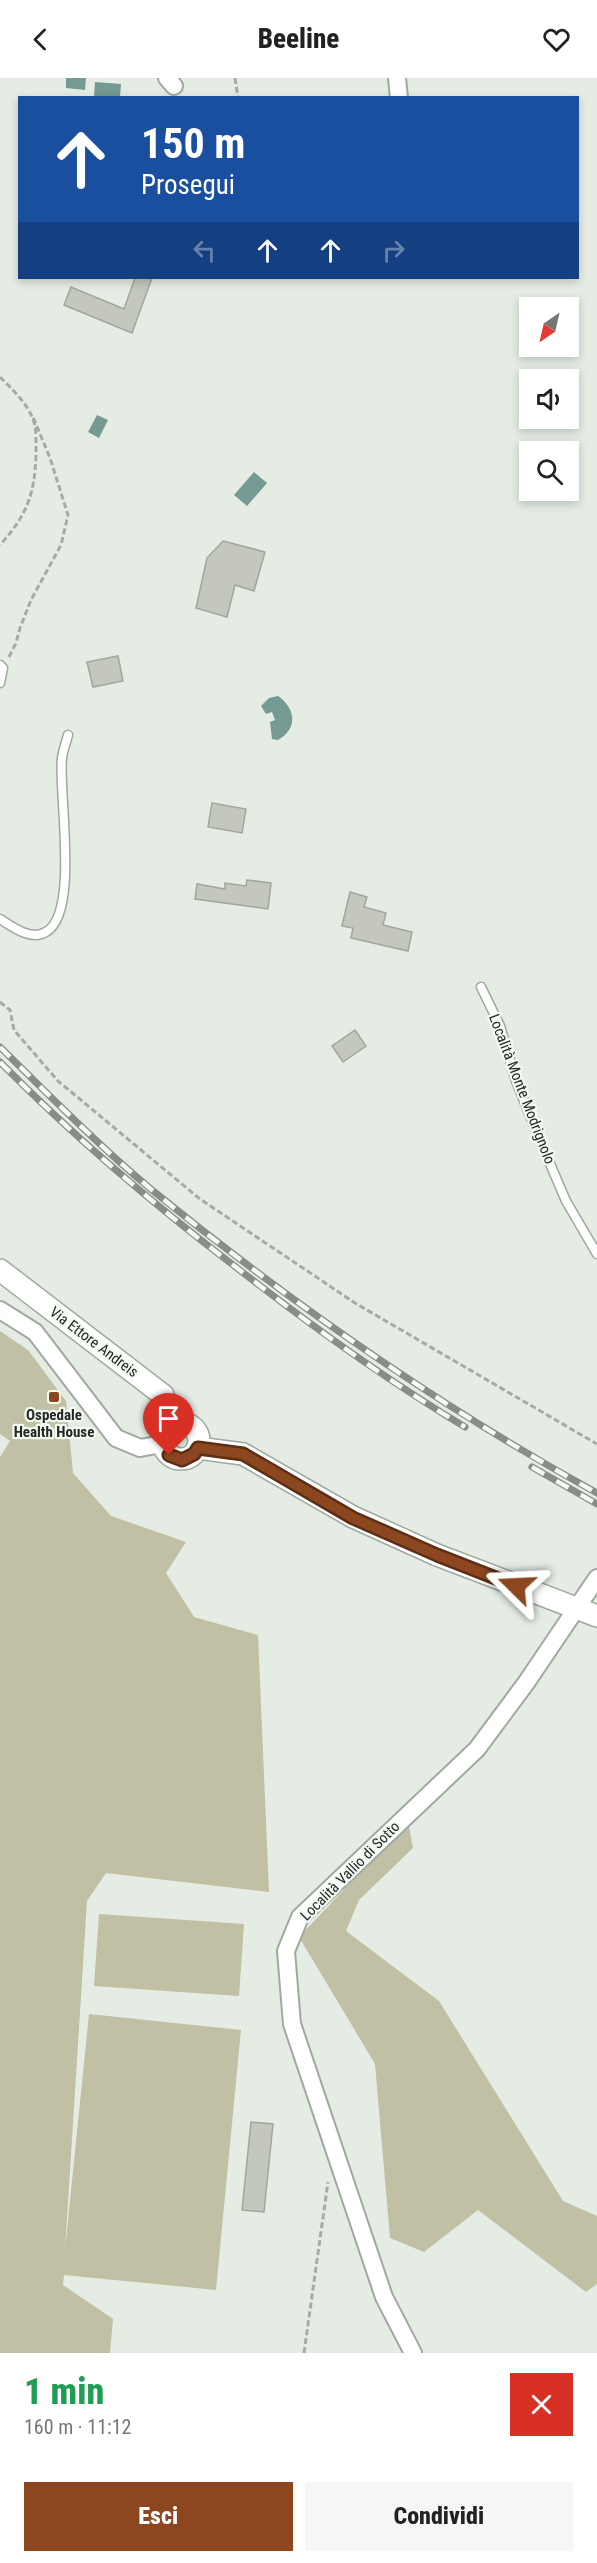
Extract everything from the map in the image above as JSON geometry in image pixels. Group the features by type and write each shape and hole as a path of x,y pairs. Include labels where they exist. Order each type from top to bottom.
{"street":[{"path":"397,78 399,96"},
{"name":"Via Ettore Andreis","path":"0,1270 164,1395 174,1424"},
{"path":"0,1310 35,1332 116,1438 140,1448 162,1443"},
{"path":"181,1422 194,1428 200,1441 194,1454 182,1460 169,1455 162,1443 167,1428 174,1424 181,1422"},
{"path":"198,1448 243,1454 353,1518 437,1555 597,1616"},
{"name":"Località Vallio di Sotto","path":"413,2353 384,2297 292,2024 286,1951 300,1917 477,1749 526,1683 597,1578"}],"lane":[{"path":"0,683 2,666"},
{"path":"0,919 21,932 36,935 47,932 61,912 66,857 62,758 68,735"},
{"name":"Località Monte Modrignolo","path":"481,987 500,1026 516,1081 566,1201 597,1254"}],"path":[{"path":"235,78 238,96"},
{"path":"0,377 12,388 33,417 50,458 68,515 61,545 31,600 16,643 2,666"},
{"path":"0,545 17,527 30,502 36,476 33,417"},
{"path":"0,1002 10,1010 14,1030 58,1081 200,1199 355,1303 597,1444"},
{"path":"304,2353 333,2149"}],"shaded area":[{"path":"0,1331 28,1350 66,1401 73,1473 111,1516 186,1542 166,1573 194,1617 258,1635 269,1892 106,1873 87,1901 65,2250 89,2014 241,2030 216,2290 64,2275 63,2285 113,2319 110,2353 0,2353 0,1457 10,1441 0,1434"},
{"path":"408,1822 413,1848 359,1900 346,1931 439,2001 563,2201 597,2216 597,2284 586,2292 478,2210 424,2252 390,2238 375,2064 299,1937"},
{"path":"99,1914 244,1924 239,1996 94,1986"}],"water":[{"path":"66,78 86,78 85,90 66,88"},
{"path":"95,82 121,84 120,96 94,96"},
{"path":"97,415 108,420 99,438 88,432"},
{"path":"254,472 267,483 247,506 234,495"},
{"path":"278,696 291,712 292,724 285,735 278,740 272,739 270,722 275,720 272,712 266,714 261,706 269,698"}],"building":[{"path":"135,279 152,279 132,333 64,305 71,287 124,309"},
{"path":"223,541 265,552 254,591 235,585 227,617 196,608 207,558"},
{"path":"118,656 123,681 93,687 87,662"},
{"path":"212,803 246,809 242,833 208,827"},
{"path":"247,880 271,883 268,909 195,899 197,884 225,889 225,883 246,886"},
{"path":"350,892 367,897 364,907 386,913 383,925 412,932 408,951 351,938 353,928 342,926"},
{"path":"355,1030 366,1046 343,1062 332,1046"},
{"path":"251,2122 273,2124 264,2212 242,2210"}],"railway":[{"path":"0,1047 132,1173 258,1273 424,1389 538,1460 597,1493"},
{"path":"0,1062 85,1143 206,1244 348,1351 465,1427"},
{"path":"532,1467 597,1504"}],"place":[{"name":"Ospedale Health House","path":"54,1397"}],"route":[{"path":"169,1455 182,1460 189,1458 198,1448 243,1454 353,1518 437,1555 516,1586"}]}
